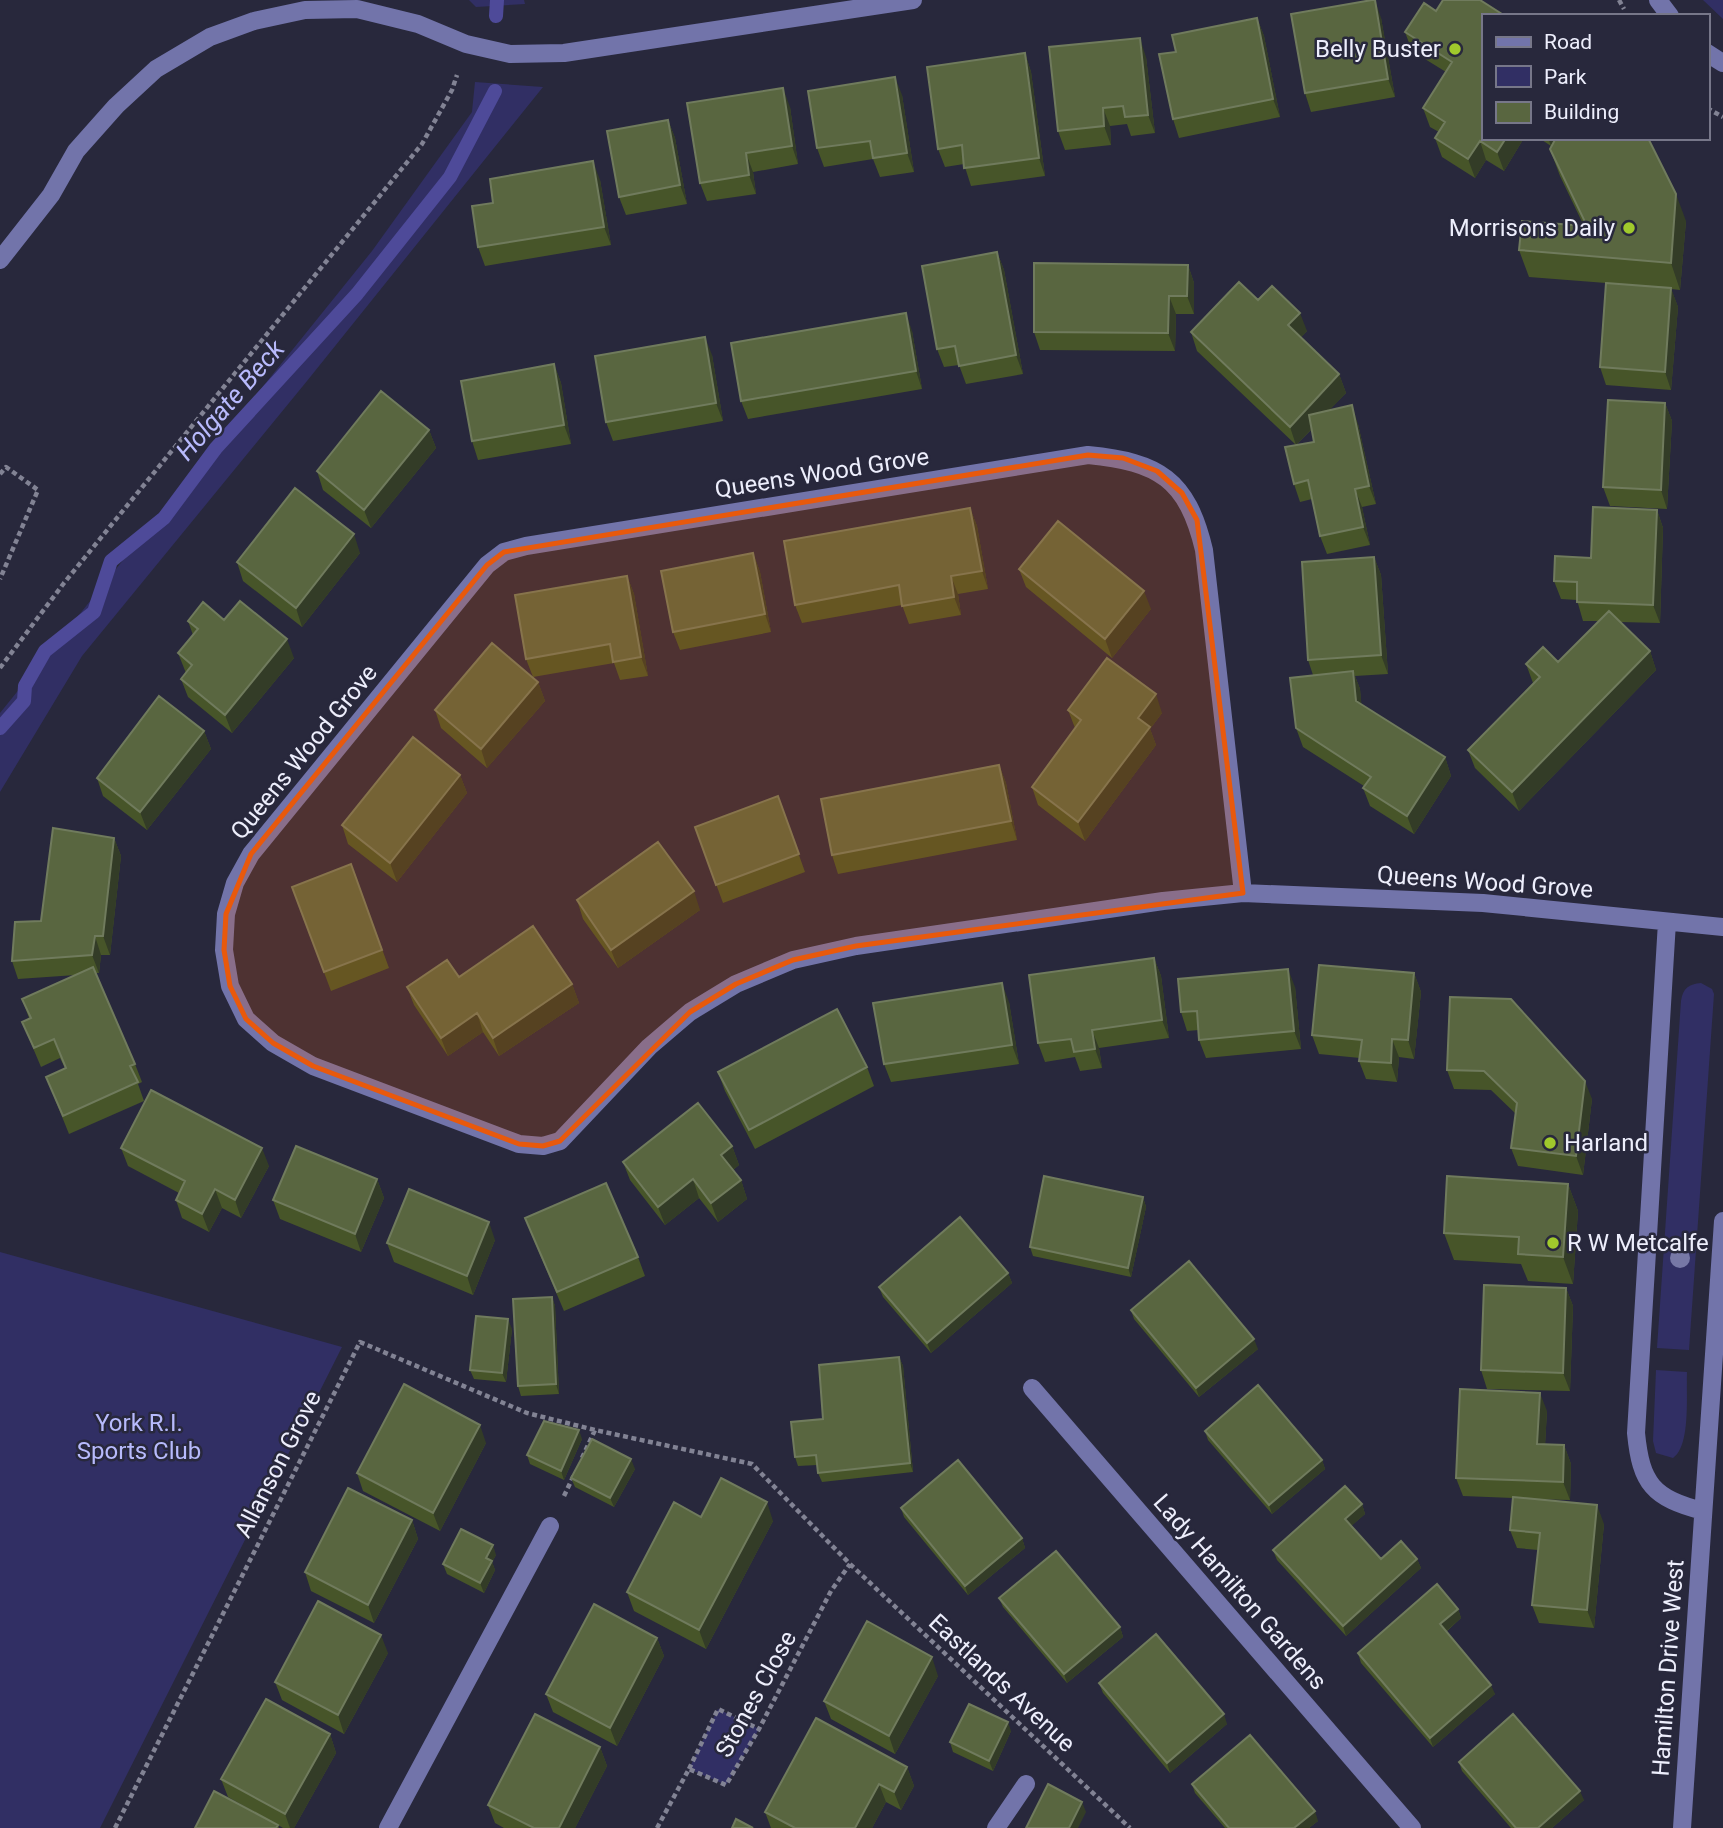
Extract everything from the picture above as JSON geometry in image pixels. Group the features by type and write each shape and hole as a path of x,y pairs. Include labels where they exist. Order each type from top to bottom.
{"street":[{"path":"0,260 51,195 76,151 116,106 156,69 211,37 254,21 305,10 357,9 418,24 466,44 510,54 564,53 913,0"},
{"name":"Queens Wood Grove","path":"1243,893 1204,550 1197,520 1182,494 1157,471 1123,458 1088,455 504,552 487,565 251,854 235,883 226,914 224,950 230,986 246,1018 273,1042 313,1066 519,1144 544,1146 560,1141 649,1047 690,1012 736,984 793,960 856,946 1163,901 1243,893 1483,903 1723,927"},
{"path":"1667,922 1636,1433 1639,1462 1654,1489 1679,1505 1703,1511"},
{"name":"Hamilton Drive West","path":"1682,1828 1723,1221"},
{"name":"Lady Hamilton Gardens","path":"1031,1388 1412,1828"},
{"path":"388,1828 550,1526"},
{"path":"996,1828 1026,1784"}],"path":[{"path":"0,668 64,583 422,144 452,90 466,44"},
{"path":"0,474 6,467 38,490 0,579"},
{"name":"Allanson Grove","path":"115,1828 360,1342 527,1413 595,1430"},
{"path":"550,1526 595,1430"},
{"name":"Eastlands Avenue","path":"595,1430 752,1464 850,1564 1130,1828"},
{"name":"Stones Close","path":"657,1828 690,1769 726,1785 759,1729 831,1591 850,1564"},
{"path":"690,1769 718,1709 759,1729"}],"highlighted area":[{"path":"1088,455 1123,458 1157,471 1182,493 1197,520 1243,893 856,946 793,960 736,984 690,1012 560,1141 543,1146 519,1144 313,1066 273,1043 246,1019 230,986 224,950 226,914 251,854 487,565 504,552"}],"green space":[{"path":"469,0 524,0 525,4 476,7"},
{"path":"1703,0 1723,0 1723,19"},
{"path":"475,82 543,87 82,656 0,792 0,713 372,251 472,112"},
{"path":"1701,983 1712,989 1714,994 1689,1350 1657,1348 1681,1001 1687,988"},
{"name":"York R.I. Sports Club","path":"0,1252 342,1347 100,1828 0,1828"},
{"path":"1656,1370 1687,1372 1685,1431 1679,1452 1673,1458 1656,1453 1653,1441"},
{"path":"718,1709 759,1729 726,1785 689,1769"}],"building":[{"path":"1375,0 1388,79 1305,93 1291,14"},
{"path":"1443,0 1480,0 1502,14 1482,14 1482,140 1505,140 1497,152 1480,141 1468,159 1435,138 1445,122 1423,108 1452,62 1405,32 1424,3 1436,11"},
{"path":"1257,18 1273,99 1173,119 1159,54 1176,52 1172,35"},
{"path":"1140,38 1148,115 1125,117 1123,106 1103,108 1104,126 1058,131 1049,47"},
{"path":"1025,53 1039,158 964,168 962,145 938,149 927,67"},
{"path":"895,77 907,153 873,158 870,141 817,148 808,91"},
{"path":"783,88 792,146 746,153 749,175 700,183 687,103"},
{"path":"668,120 680,185 619,197 607,131"},
{"path":"1555,140 1649,140 1676,194 1671,263 1519,250 1522,221 1587,226 1550,149"},
{"path":"593,161 604,227 478,247 472,206 493,203 490,179"},
{"path":"997,252 1016,355 959,366 955,346 937,349 922,266"},
{"path":"1034,263 1188,265 1187,296 1169,296 1168,333 1034,332"},
{"path":"1239,282 1258,300 1272,286 1300,313 1288,325 1339,374 1290,427 1191,332"},
{"path":"1606,283 1671,288 1665,372 1600,367"},
{"path":"906,313 916,371 741,401 731,343"},
{"path":"705,337 716,403 606,422 595,356"},
{"path":"554,364 564,425 472,441 461,381"},
{"path":"381,391 429,430 364,510 317,471"},
{"path":"1608,400 1665,403 1661,490 1603,487"},
{"path":"1352,405 1369,486 1355,489 1363,527 1320,536 1308,480 1294,484 1285,447 1314,442 1309,415"},
{"path":"295,488 354,534 296,608 237,562"},
{"path":"1593,507 1657,510 1653,605 1577,602 1577,582 1554,581 1555,556 1591,558"},
{"path":"970,508 982,571 951,576 954,597 902,606 899,585 795,605 784,541"},
{"path":"1058,521 1144,591 1105,639 1019,569"},
{"path":"753,553 765,614 673,632 661,571"},
{"path":"1374,557 1381,655 1308,660 1302,562"},
{"path":"627,576 641,657 613,662 610,644 526,659 515,595"},
{"path":"240,601 287,639 225,715 181,679 192,665 178,653 198,629 188,621 203,602 224,620"},
{"path":"1609,611 1650,651 1512,792 1468,750 1540,677 1526,664 1543,647 1558,662"},
{"path":"492,643 538,682 481,749 435,710"},
{"path":"1107,658 1156,694 1138,718 1150,727 1078,822 1032,787 1081,720 1068,710"},
{"path":"1353,671 1356,701 1445,757 1407,816 1363,788 1371,777 1296,728 1290,678"},
{"path":"159,696 204,731 140,812 97,778"},
{"path":"413,737 460,775 390,863 342,825"},
{"path":"999,765 1011,821 832,855 821,799"},
{"path":"778,796 799,854 716,885 695,827"},
{"path":"53,828 114,838 103,936 95,936 92,955 12,961 15,922 41,921"},
{"path":"658,842 694,891 611,950 577,900"},
{"path":"351,864 382,950 324,972 292,887"},
{"path":"533,926 572,984 493,1038 477,1013 441,1038 407,987 447,960 459,977"},
{"path":"1154,958 1162,1020 1092,1030 1095,1049 1074,1052 1071,1039 1038,1043 1029,975"},
{"path":"1319,965 1414,973 1408,1040 1392,1039 1391,1063 1359,1061 1362,1040 1312,1035"},
{"path":"93,967 135,1064 130,1066 138,1082 63,1116 46,1077 66,1068 54,1039 34,1048 22,1022 31,1018 22,999"},
{"path":"1288,969 1294,1031 1199,1040 1197,1011 1181,1012 1178,979"},
{"path":"1002,983 1012,1045 884,1064 873,1003"},
{"path":"1450,997 1511,999 1585,1081 1576,1156 1511,1148 1517,1103 1484,1071 1447,1070"},
{"path":"837,1009 867,1067 749,1130 718,1072"},
{"path":"151,1090 262,1148 235,1200 215,1189 202,1214 176,1200 185,1181 121,1148"},
{"path":"698,1103 732,1146 721,1155 741,1180 711,1203 693,1179 658,1207 623,1162"},
{"path":"296,1146 377,1179 355,1234 273,1200"},
{"path":"1044,1176 1143,1197 1128,1268 1030,1247"},
{"path":"1447,1176 1568,1184 1563,1257 1518,1254 1519,1237 1444,1233"},
{"path":"606,1183 638,1257 557,1292 525,1218"},
{"path":"409,1189 489,1222 467,1276 387,1243"},
{"path":"960,1217 1008,1273 927,1343 879,1287"},
{"path":"1189,1261 1254,1339 1196,1388 1131,1310"},
{"path":"1484,1285 1566,1288 1563,1373 1481,1370"},
{"path":"552,1297 556,1384 518,1386 513,1299"},
{"path":"476,1316 508,1319 502,1373 470,1370"},
{"path":"899,1357 910,1463 818,1473 816,1455 795,1457 791,1422 823,1419 819,1365"},
{"path":"404,1384 480,1425 433,1513 357,1473"},
{"path":"1258,1385 1322,1460 1269,1505 1205,1431"},
{"path":"1460,1389 1540,1393 1537,1444 1564,1445 1563,1482 1456,1478"},
{"path":"544,1421 579,1430 561,1471 527,1455"},
{"path":"592,1439 631,1459 610,1498 571,1478"},
{"path":"958,1460 1022,1538 965,1586 901,1508"},
{"path":"721,1478 767,1502 699,1630 627,1592 674,1502 701,1517"},
{"path":"1345,1486 1362,1504 1345,1519 1381,1559 1401,1541 1417,1559 1343,1626 1273,1550"},
{"path":"348,1488 412,1520 368,1605 305,1572"},
{"path":"1513,1497 1597,1505 1587,1610 1532,1605 1540,1533 1510,1530"},
{"path":"461,1529 493,1545 486,1558 492,1561 480,1583 443,1564"},
{"path":"1056,1551 1120,1627 1064,1674 999,1598"},
{"path":"1437,1584 1458,1609 1440,1624 1491,1685 1430,1738 1358,1653"},
{"path":"318,1601 381,1635 338,1715 275,1682"},
{"path":"594,1604 657,1638 610,1728 546,1694"},
{"path":"867,1621 932,1657 889,1736 824,1701"},
{"path":"1156,1634 1224,1714 1167,1763 1099,1683"},
{"path":"266,1699 330,1734 285,1814 221,1779"},
{"path":"969,1704 1008,1722 989,1761 950,1742"},
{"path":"535,1714 600,1747 559,1828 534,1828 488,1805"},
{"path":"1513,1714 1580,1791 1538,1828 1516,1828 1459,1762"},
{"path":"816,1718 907,1767 894,1792 879,1784 855,1828 795,1828 765,1812"},
{"path":"1250,1735 1315,1811 1294,1828 1229,1828 1192,1784"},
{"path":"1048,1784 1082,1802 1069,1828 1026,1828"},
{"path":"214,1791 278,1825 276,1828 195,1828"},
{"path":"736,1819 753,1828 732,1828"}],"waterway":[{"name":"Holgate Beck","path":"496,16 497,0"},
{"name":"Holgate Beck","path":"0,728 24,701 25,686 45,651 94,612 111,561 164,518 216,448 357,294 450,177 495,91"}],"place":[{"name":"Belly Buster","path":"1455,49"},
{"name":"Morrisons Daily","path":"1629,228"},
{"name":"Harland","path":"1550,1143"},
{"name":"R W Metcalfe","path":"1553,1243"}]}
